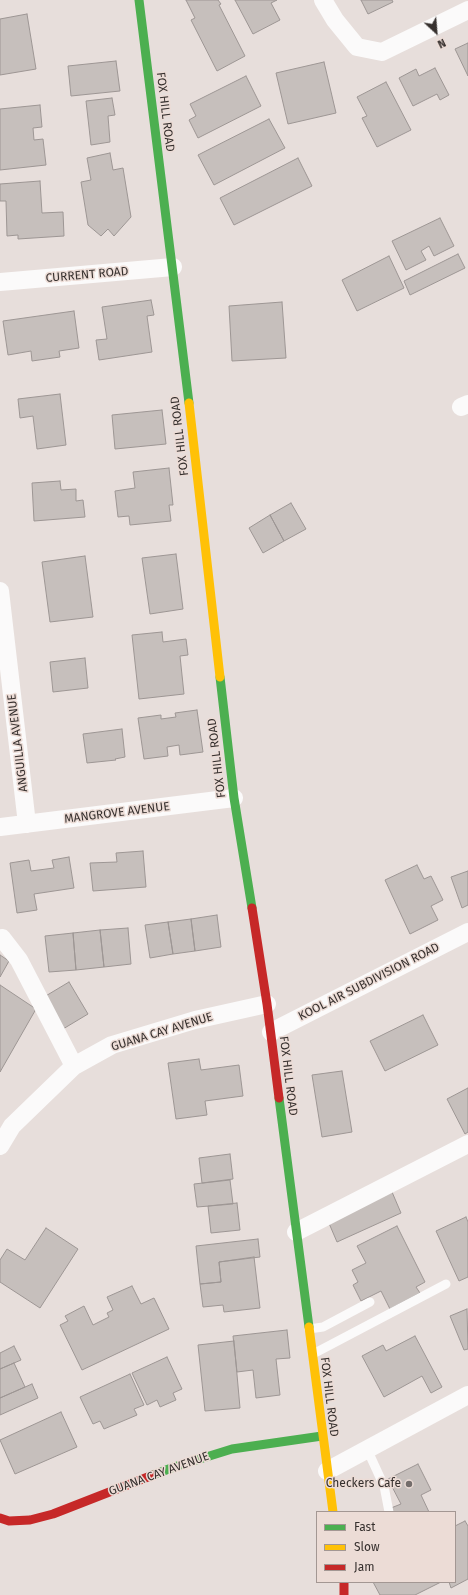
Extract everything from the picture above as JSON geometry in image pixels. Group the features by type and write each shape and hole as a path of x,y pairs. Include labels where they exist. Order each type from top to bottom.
{"main road":[{"name":"FOX HILL ROAD","path":"139,0 173,267 234,798 271,1032 308,1329 333,1511"},
{"name":"GUANA CAY AVENUE","path":"0,1518 8,1521 30,1520 53,1514 174,1467 232,1449 322,1436"},
{"path":"344,1583 344,1595"}],"street":[{"path":"323,0 335,20 357,47 382,52 468,10"},
{"name":"CURRENT ROAD","path":"0,282 173,267"},
{"name":"ANGUILLA AVENUE","path":"0,591 27,824"},
{"name":"MANGROVE AVENUE","path":"0,827 234,798"},
{"name":"KOOL AIR SUBDIVISION ROAD","path":"271,1032 468,932"},
{"path":"2,938 19,960 74,1066"},
{"name":"GUANA CAY AVENUE","path":"0,1146 12,1126 74,1066 112,1045 196,1020 267,1004"},
{"path":"296,1232 468,1144"},
{"path":"327,1471 468,1395"}],"lane":[{"path":"312,1354 446,1284"},
{"path":"308,1329 323,1327 370,1302"},
{"path":"367,1449 384,1486 389,1511"}],"building":[{"path":"186,0 218,0 221,4 219,5 245,56 217,71 191,20 195,18"},
{"path":"235,0 277,0 271,3 280,20 253,34"},
{"path":"361,0 392,0 393,2 368,14"},
{"path":"27,14 36,69 0,75 0,19"},
{"path":"468,43 468,76 455,49"},
{"path":"116,61 120,91 71,96 68,66"},
{"path":"324,62 336,113 288,124 276,73"},
{"path":"435,68 449,95 440,100 437,94 413,106 399,78 416,69 419,76"},
{"path":"246,76 261,106 198,138 189,120 196,116 190,104"},
{"path":"386,82 411,130 377,147 362,118 367,116 357,97"},
{"path":"112,98 115,115 108,116 110,142 91,145 86,101"},
{"path":"40,105 42,127 33,128 34,140 43,139 46,165 0,170 0,109"},
{"path":"269,119 285,148 214,185 198,155"},
{"path":"110,153 113,170 123,168 131,217 114,236 108,229 101,236 88,225 81,182 91,180 87,158"},
{"path":"298,158 312,186 234,225 220,198"},
{"path":"40,181 42,213 63,212 64,236 18,239 18,235 7,236 6,201 0,201 0,184"},
{"path":"440,218 454,246 434,256 429,246 421,251 426,260 406,270 392,241"},
{"path":"458,254 465,268 410,295 404,281"},
{"path":"389,256 404,288 357,311 342,280"},
{"path":"151,300 154,315 147,316 152,352 99,360 96,340 107,339 102,307"},
{"path":"282,302 286,358 232,361 229,306"},
{"path":"74,311 79,348 59,351 60,357 32,361 31,351 8,355 3,321"},
{"path":"60,394 66,445 37,449 33,416 20,418 18,399"},
{"path":"162,410 166,444 115,449 112,415"},
{"path":"169,468 173,505 169,505 171,521 130,525 129,516 118,517 115,491 135,488 133,472"},
{"path":"60,481 61,490 76,489 76,501 83,500 85,517 34,521 32,483"},
{"path":"291,503 306,529 284,541 270,515"},
{"path":"270,515 284,541 263,553 249,528"},
{"path":"176,554 183,609 150,614 142,558"},
{"path":"85,556 93,617 50,622 42,562"},
{"path":"162,632 163,642 186,639 188,655 180,656 184,694 139,699 132,635"},
{"path":"85,658 88,688 53,692 50,662"},
{"path":"197,710 203,752 180,755 179,745 167,747 168,756 144,759 138,718 161,715 161,719 176,717 175,713"},
{"path":"122,729 125,757 115,759 116,760 87,763 83,734"},
{"path":"143,851 146,887 93,891 90,863 117,862 116,853"},
{"path":"69,857 74,888 34,894 37,910 17,913 10,863 29,860 31,871 54,868 52,860"},
{"path":"417,865 424,879 431,876 443,900 431,906 438,920 410,934 385,880"},
{"path":"468,871 468,905 462,908 451,877"},
{"path":"217,915 221,947 195,951 191,919"},
{"path":"191,919 195,951 173,954 168,922"},
{"path":"168,922 173,954 150,958 145,925"},
{"path":"128,928 131,964 104,967 100,930"},
{"path":"100,930 104,967 76,970 73,933"},
{"path":"73,933 76,970 49,972 45,936"},
{"path":"0,955 9,961 0,977"},
{"path":"69,982 88,1014 63,1029 44,997"},
{"path":"0,985 36,1009 0,1072"},
{"path":"423,1015 438,1045 385,1071 370,1041"},
{"path":"199,1059 201,1070 239,1065 243,1096 205,1101 207,1115 176,1119 168,1063"},
{"path":"342,1071 352,1132 322,1137 312,1075"},
{"path":"468,1088 468,1132 465,1134 447,1099"},
{"path":"230,1154 233,1179 202,1183 199,1158"},
{"path":"230,1180 233,1204 197,1207 194,1184"},
{"path":"392,1192 401,1213 337,1242 328,1221"},
{"path":"237,1203 240,1230 211,1233 208,1206"},
{"path":"466,1217 468,1222 468,1277 459,1281 436,1231"},
{"path":"397,1226 425,1282 416,1287 420,1293 390,1309 381,1291 361,1301 353,1285 358,1282 352,1270 366,1263 357,1246"},
{"path":"46,1228 78,1249 40,1308 0,1282 0,1260 7,1249 25,1260"},
{"path":"258,1239 260,1257 219,1262 221,1282 200,1284 196,1246"},
{"path":"254,1257 260,1308 224,1312 223,1305 203,1307 200,1284 221,1282 219,1262"},
{"path":"132,1286 141,1304 154,1298 169,1329 82,1370 60,1325 68,1321 65,1316 84,1306 93,1325 109,1317 107,1313 113,1310 107,1297"},
{"path":"467,1309 468,1349 464,1350 450,1316"},
{"path":"287,1330 290,1358 276,1359 280,1395 256,1398 253,1370 237,1372 233,1336"},
{"path":"415,1336 442,1387 431,1393 422,1376 384,1397 362,1356 383,1345 386,1351"},
{"path":"234,1341 240,1408 205,1411 198,1345"},
{"path":"14,1346 21,1360 0,1369 0,1353"},
{"path":"167,1357 182,1389 173,1393 176,1400 160,1407 157,1400 147,1405 132,1373"},
{"path":"14,1363 25,1387 0,1398 0,1369"},
{"path":"130,1374 144,1405 134,1409 137,1415 104,1429 100,1421 93,1424 80,1397"},
{"path":"32,1384 38,1398 0,1415 0,1398"},
{"path":"61,1412 77,1447 15,1474 0,1440"},
{"name":"Checkers Cafe","path":"418,1464 431,1490 421,1495 429,1511 392,1511 391,1508 401,1504 388,1479"},
{"path":"465,1521 468,1526 468,1579 451,1588 449,1583 456,1583 456,1526"},
{"path":"374,1583 439,1583 415,1595 380,1595"}],"traffic: fast":[{"path":"139,0 189,403"},
{"path":"220,677 234,798 252,908"},
{"path":"279,1098 309,1327"},
{"path":"153,1475 232,1449 322,1436"}],"traffic: slow":[{"path":"189,403 220,677"},
{"path":"309,1327 333,1511"}],"traffic: jam":[{"path":"252,908 267,1004 279,1098"},
{"path":"0,1518 9,1521 30,1520 53,1514 153,1475"},
{"path":"344,1583 344,1595"}],"place":[{"name":"Checkers Cafe","path":"409,1484"}]}
